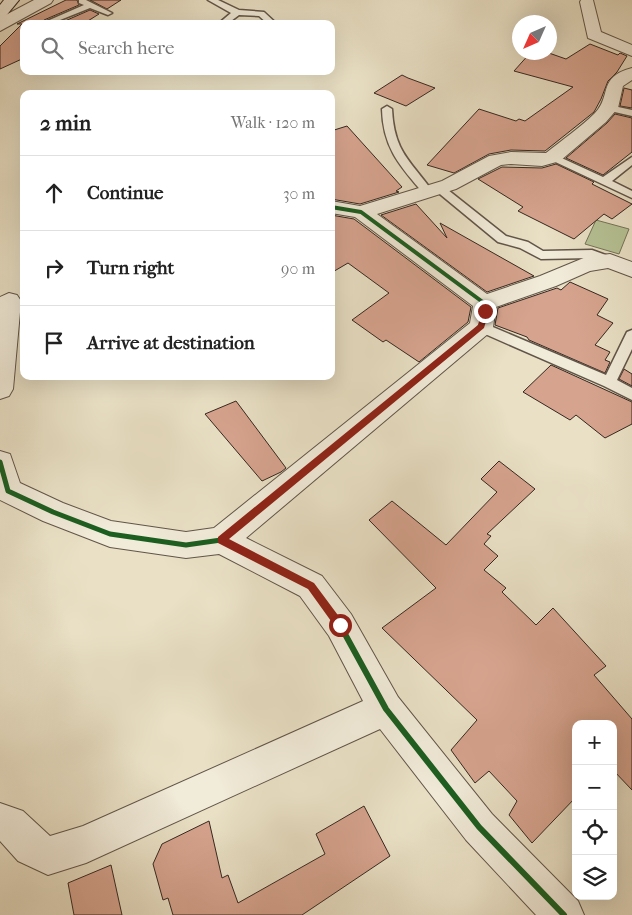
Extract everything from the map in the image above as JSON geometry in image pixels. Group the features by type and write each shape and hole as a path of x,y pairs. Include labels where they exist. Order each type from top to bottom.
{"street":[{"path":"0,14 12,0"},
{"path":"0,26 10,18 46,0"},
{"path":"587,2 594,35 632,51"},
{"path":"361,212 449,185 496,160 511,158 542,160 553,157 600,118 609,108 615,84 632,73"},
{"path":"335,206 361,212 482,315"},
{"path":"3,485 53,512 110,534 186,545 221,540 482,315 586,264 610,261 632,270"},
{"path":"0,389 11,299"},
{"path":"221,540 311,586 340,625 386,709 479,827 564,915"},
{"path":"0,822 6,822 18,830 27,843 48,856 86,844 386,709"}],"lane":[{"path":"79,0 108,13"},
{"path":"212,0 237,12 260,12 267,15 270,20"},
{"path":"54,20 90,5"},
{"path":"227,20 237,12"},
{"path":"609,108 632,113"},
{"path":"387,109 387,126 396,155 433,190 502,238 524,245 541,255 592,254 610,261"},
{"path":"553,157 632,195"},
{"path":"605,181 632,160"},
{"path":"482,315 632,395"},
{"path":"610,382 632,335"}],"green space":[{"path":"596,220 629,229 619,254 585,244"}],"building":[{"path":"66,0 77,0 79,5 44,20 25,20"},
{"path":"90,0 121,0 107,9"},
{"path":"90,10 99,14 89,20 67,20"},
{"path":"20,26 20,60 0,69 0,46"},
{"path":"590,44 618,55 620,53 627,56 617,72 608,81 594,112 545,151 511,150 489,154 454,173 427,165 479,109 516,121 519,119 525,121 573,87 514,71 524,60 557,60 557,56 566,59"},
{"path":"402,75 435,88 406,106 374,93"},
{"path":"624,88 632,90 632,108 620,106"},
{"path":"615,114 632,118 632,152 603,175 566,158 607,123"},
{"path":"347,126 402,187 396,191 399,192 360,204 335,200 335,130"},
{"path":"556,164 594,182 592,184 632,204 612,219 604,214 574,239 518,211 523,207 478,179 502,167 542,168"},
{"path":"416,204 447,238 440,223 534,276 487,292 381,215"},
{"path":"335,216 354,219 471,307 468,322 419,362 386,340 383,342 352,320 389,293 348,263 335,271"},
{"path":"570,282 608,299 597,315 613,323 595,345 610,352 605,360 610,362 605,373 529,340 527,337 495,325 498,308 557,288 561,290"},
{"path":"551,365 632,402 632,424 605,438 576,415 570,420 523,392"},
{"path":"624,369 632,374 632,386 619,379"},
{"path":"236,401 286,468 262,481 205,414"},
{"path":"499,461 535,489 487,534 491,536 484,544 498,556 484,570 506,588 502,592 536,625 553,608 606,666 594,675 632,719 632,790 617,774 617,720 572,720 572,801 532,843 509,815 517,801 489,771 475,783 451,750 477,720 382,628 436,588 369,520 392,501 446,545 497,492 481,479"},
{"path":"364,806 390,856 302,915 173,915 168,898 163,900 153,864 162,844 209,821 222,878 228,875 238,903 325,854 316,834"},
{"path":"111,865 122,915 74,915 68,883"}],"cycle path":[{"path":"221,540 481,327 485,311 484,303 361,212 335,208"},
{"path":"0,462 8,491 53,512 110,534 186,545 221,540 311,586 340,625 386,709 479,827 564,915"}],"route":[{"path":"340,625 311,586 221,540 481,327 485,311"}]}
